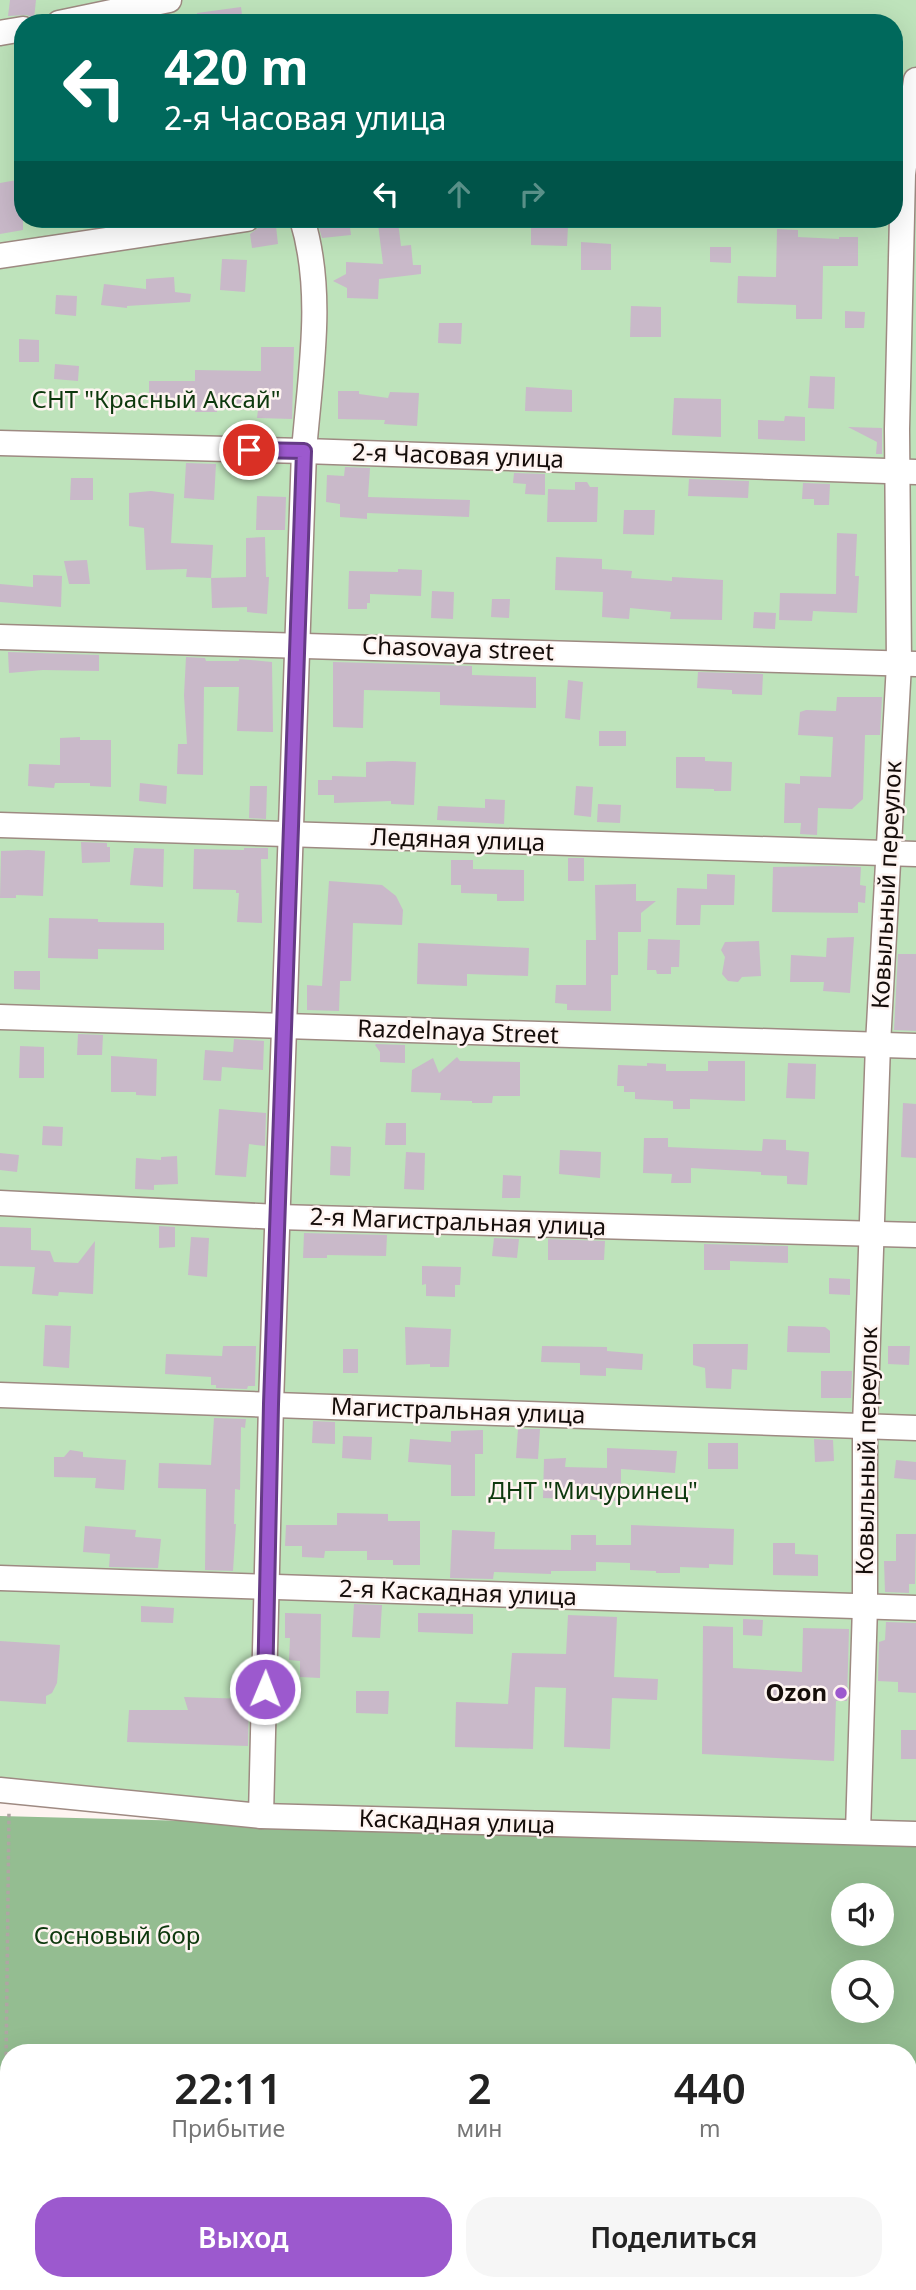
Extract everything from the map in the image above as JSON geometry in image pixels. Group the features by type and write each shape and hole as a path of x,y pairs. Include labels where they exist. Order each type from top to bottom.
{"street":[{"path":"94,14 130,5 169,0"},
{"name":"Ковыльный переулок","path":"905,156 916,80"},
{"path":"0,256 187,228"},
{"path":"261,1816 271,1404 304,451 314,319 313,270 304,228"},
{"name":"Ковыльный переулок","path":"858,1832 865,1606 865,1427 878,1044 890,853 908,664 903,228"},
{"name":"2-я Часовая улица","path":"0,443 906,472"},
{"name":"Chasovaya street","path":"0,637 908,664"},
{"name":"Ледяная улица","path":"0,825 916,854"},
{"name":"Razdelnaya Street","path":"0,1017 916,1046"},
{"name":"2-я Магистральная улица","path":"0,1203 278,1217 916,1236"},
{"name":"Магистральная улица","path":"0,1395 916,1428"},
{"name":"2-я Каскадная улица","path":"0,1578 916,1608"},
{"name":"Каскадная улица","path":"5,1790 261,1816 916,1834"}],"path":[{"path":"5,1790 6,2044"},
{"path":"0,2241 0,2257"}],"green space":[{"name":"ДНТ \"Мичуринец\"","path":"0,0 916,0 916,1825 256,1804 0,1790"},
{"name":"Сосновый бор","path":"0,1816 916,1840 916,2044 0,2044"}],"building":[{"path":"10,0 36,0 35,14 8,16"},
{"path":"241,7 242,14 197,14"},
{"path":"14,181 14,228 23,230 0,234 0,183"},
{"path":"258,228 276,228 278,244 252,248 250,234"},
{"path":"319,228 350,228 351,235 322,238"},
{"path":"378,228 399,228 401,246 411,245 413,265 421,265 421,274 379,279 378,299 347,298 347,288 333,281 346,274 346,262 383,264"},
{"path":"531,228 568,228 567,246 531,245"},
{"path":"777,229 798,230 798,237 858,237 858,266 823,266 822,319 796,319 796,305 737,303 738,276 776,277"},
{"path":"581,242 611,244 611,270 581,270"},
{"path":"710,247 731,247 731,263 710,262"},
{"path":"222,259 247,260 245,292 220,290"},
{"path":"174,277 175,292 191,294 190,302 127,308 101,305 104,284 146,289 146,279"},
{"path":"56,295 77,296 76,316 55,314"},
{"path":"631,306 661,307 661,337 630,337"},
{"path":"845,311 865,312 864,328 845,328"},
{"path":"439,323 462,323 461,344 438,343"},
{"path":"19,339 39,340 39,362 19,362"},
{"path":"261,347 294,347 292,419 257,418 258,410 217,408 217,412 195,412 195,402 149,402 149,381 195,381 195,370 261,371"},
{"path":"55,364 79,366 78,381 54,379"},
{"path":"810,376 835,377 834,409 808,408"},
{"path":"526,387 572,390 572,412 525,411"},
{"path":"338,391 359,391 359,394 388,398 390,392 419,393 417,426 384,424 385,420 338,419"},
{"path":"674,398 721,399 721,437 672,435"},
{"path":"785,416 805,417 805,441 758,439 758,420 784,421"},
{"path":"848,427 882,428 882,454 876,454 877,442"},
{"path":"186,463 216,464 214,500 184,498"},
{"path":"345,467 370,468 368,497 470,500 469,517 367,513 367,519 340,517 340,504 326,502 327,475 344,476"},
{"path":"514,473 545,474 545,495 525,494 526,484 513,483"},
{"path":"71,478 93,478 93,500 70,500"},
{"path":"689,479 749,481 748,498 688,496"},
{"path":"575,482 587,482 590,487 598,487 597,522 547,522 548,489 575,490"},
{"path":"803,483 830,484 829,505 814,505 814,499 802,499"},
{"path":"151,491 174,494 171,543 213,545 211,578 186,577 187,569 146,570 144,528 129,526 129,493"},
{"path":"257,496 286,497 285,530 256,530"},
{"path":"624,510 655,510 654,535 623,534"},
{"path":"837,533 857,534 857,613 813,611 812,621 779,620 780,593 836,594"},
{"path":"265,537 266,577 269,577 267,614 247,612 247,607 212,608 211,578 246,577 246,538"},
{"path":"556,557 602,559 602,569 632,571 631,578 672,581 672,577 723,580 722,620 670,619 671,612 630,608 629,619 602,617 603,592 555,590"},
{"path":"87,560 90,584 69,584 64,561"},
{"path":"398,569 422,570 421,596 370,594 367,609 348,609 349,571 398,572"},
{"path":"33,575 62,576 61,607 0,602 0,584 33,587"},
{"path":"432,591 454,592 453,619 431,618"},
{"path":"492,599 510,599 509,618 491,617"},
{"path":"754,612 776,613 775,629 753,628"},
{"path":"8,652 99,655 99,671 43,670 9,673"},
{"path":"186,657 205,658 206,661 239,659 272,662 273,732 237,731 239,687 204,687 203,775 177,774 178,744 187,744 184,695"},
{"path":"333,662 472,666 472,675 536,677 536,708 440,705 440,692 364,690 363,728 333,727"},
{"path":"698,672 763,674 762,695 732,694 732,690 697,688"},
{"path":"568,680 583,682 580,720 565,718"},
{"path":"837,697 882,697 880,735 865,735 863,799 852,809 818,808 817,835 800,834 801,823 784,823 785,783 800,784 800,776 831,777 833,737 798,735 800,712 836,711"},
{"path":"599,731 626,731 626,746 599,746"},
{"path":"80,737 80,740 111,740 111,787 90,786 90,783 55,783 54,788 28,786 29,764 60,765 60,738"},
{"path":"676,757 705,757 705,761 732,762 731,791 676,788"},
{"path":"366,762 416,762 414,805 391,804 391,801 334,803 334,795 318,795 318,780 332,780 332,776 366,777"},
{"path":"140,783 167,786 166,804 139,801"},
{"path":"250,786 267,786 266,819 249,818"},
{"path":"576,786 593,787 591,817 574,815"},
{"path":"485,799 505,800 504,824 437,820 438,806 485,808"},
{"path":"598,804 621,805 620,823 597,822"},
{"path":"81,842 107,843 107,847 110,847 110,862 82,863"},
{"path":"134,848 164,849 163,887 130,885"},
{"path":"268,848 268,859 261,859 262,923 237,922 239,893 236,893 236,890 193,889 194,849"},
{"path":"1,851 45,851 43,896 16,895 16,898 0,898"},
{"path":"568,858 584,858 584,881 568,881"},
{"path":"451,860 473,860 473,869 524,870 524,901 497,901 497,894 461,893 461,885 451,885"},
{"path":"773,867 861,867 860,885 866,886 865,903 858,902 858,913 772,912"},
{"path":"707,874 735,875 734,905 701,905 700,925 676,925 677,888 707,889"},
{"path":"329,881 382,885 396,896 403,910 402,925 353,923 351,981 340,981 339,1011 307,1010 307,985 322,986"},
{"path":"636,884 636,901 656,901 641,913 641,932 618,932 618,975 611,975 611,1011 567,1010 567,1004 555,1003 556,985 586,985 586,940 596,940 595,885"},
{"path":"49,918 164,923 164,950 98,949 98,959 48,958"},
{"path":"854,937 850,993 823,991 824,982 790,982 791,955 826,957 827,938"},
{"path":"648,939 680,940 679,967 671,967 671,974 657,974 656,970 647,970"},
{"path":"759,941 761,976 742,977 738,982 728,981 722,974 725,957 721,950 725,942"},
{"path":"418,943 529,948 528,976 467,974 467,986 417,984"},
{"path":"898,954 916,954 916,1031 894,1030"},
{"path":"14,971 40,971 40,990 14,989"},
{"path":"78,1034 103,1035 102,1055 77,1055"},
{"path":"234,1039 264,1041 263,1070 222,1067 221,1081 203,1080 205,1050 233,1052"},
{"path":"376,1044 405,1045 405,1063 380,1062 380,1052"},
{"path":"20,1046 44,1047 44,1078 19,1078"},
{"path":"111,1056 157,1059 156,1096 136,1095 136,1092 111,1092"},
{"path":"457,1057 460,1061 520,1062 520,1096 493,1096 492,1103 472,1103 440,1100 441,1093 411,1092 412,1070 433,1058 439,1073"},
{"path":"708,1061 745,1061 745,1101 690,1099 690,1109 673,1109 673,1101 635,1099 635,1092 624,1092 624,1086 617,1086 618,1065 666,1064 666,1071 708,1071"},
{"path":"788,1063 816,1064 815,1099 786,1098"},
{"path":"903,1103 916,1104 916,1158 901,1157"},
{"path":"219,1109 266,1113 265,1146 249,1144 246,1177 215,1175"},
{"path":"386,1123 406,1123 406,1145 385,1145"},
{"path":"43,1126 63,1127 62,1146 42,1145"},
{"path":"644,1138 668,1138 668,1147 762,1151 763,1139 786,1140 786,1150 809,1152 807,1185 787,1184 787,1176 761,1175 761,1172 691,1168 691,1183 671,1183 672,1174 643,1173"},
{"path":"331,1146 351,1147 350,1176 330,1175"},
{"path":"560,1150 601,1152 600,1178 559,1174"},
{"path":"406,1152 425,1153 424,1190 404,1189"},
{"path":"0,1153 19,1155 17,1172 0,1170"},
{"path":"177,1156 178,1184 154,1185 154,1190 135,1189 136,1158 161,1160 161,1157"},
{"path":"503,1175 521,1176 520,1198 502,1198"},
{"path":"159,1226 175,1227 175,1247 159,1248"},
{"path":"0,1227 31,1228 31,1250 50,1251 54,1262 78,1263 95,1241 93,1294 32,1294 35,1267 0,1266"},
{"path":"304,1233 387,1235 386,1256 327,1255 327,1258 303,1258"},
{"path":"191,1237 209,1238 207,1277 188,1275"},
{"path":"494,1238 519,1239 517,1258 492,1256"},
{"path":"548,1239 605,1241 604,1260 548,1260"},
{"path":"704,1244 788,1246 788,1263 730,1261 730,1270 704,1270"},
{"path":"422,1266 461,1267 460,1285 455,1285 455,1297 426,1296 426,1284 422,1285"},
{"path":"829,1278 850,1279 850,1295 829,1294"},
{"path":"45,1325 71,1326 69,1368 43,1366"},
{"path":"788,1326 825,1327 830,1331 830,1353 787,1352"},
{"path":"405,1327 451,1329 449,1367 430,1367 430,1364 406,1365"},
{"path":"693,1344 748,1344 747,1370 732,1369 731,1389 706,1388 705,1368 693,1365"},
{"path":"223,1346 256,1346 255,1386 248,1386 247,1389 216,1388 216,1385 211,1385 211,1377 165,1374 166,1354 222,1356"},
{"path":"542,1346 607,1347 607,1351 643,1354 642,1370 606,1368 606,1376 580,1375 580,1363 541,1362"},
{"path":"888,1346 910,1346 909,1365 888,1364"},
{"path":"343,1349 358,1349 358,1373 343,1373"},
{"path":"821,1371 852,1371 851,1398 821,1398"},
{"path":"214,1418 246,1419 245,1428 241,1427 240,1490 235,1489 233,1571 205,1570 206,1489 158,1488 159,1463 211,1465"},
{"path":"313,1421 335,1422 335,1444 312,1443"},
{"path":"518,1429 540,1429 538,1459 516,1458"},
{"path":"483,1430 483,1454 475,1454 475,1496 451,1496 451,1465 408,1462 410,1439 451,1442 451,1431"},
{"path":"343,1436 372,1437 371,1460 342,1458"},
{"path":"814,1439 833,1440 834,1461 815,1462"},
{"path":"708,1443 738,1443 738,1469 708,1469"},
{"path":"607,1448 677,1451 675,1473 621,1469 621,1501 543,1498 544,1459 566,1458 565,1467 607,1468"},
{"path":"70,1450 83,1452 83,1457 126,1460 124,1490 95,1488 96,1478 54,1477 54,1457 64,1457"},
{"path":"896,1460 916,1462 916,1480 894,1478"},
{"path":"337,1513 388,1514 388,1521 420,1521 420,1565 393,1565 393,1560 367,1560 367,1551 325,1551 324,1558 302,1557 302,1546 285,1546 286,1525 337,1525"},
{"path":"631,1525 734,1529 733,1565 680,1567 680,1573 656,1573 630,1570 630,1563 596,1562 596,1571 551,1571 551,1574 494,1572 493,1579 450,1578 452,1530 495,1532 494,1549 571,1550 571,1535 596,1535 596,1545 631,1545"},
{"path":"85,1526 136,1530 135,1537 161,1539 158,1568 109,1567 110,1554 83,1552"},
{"path":"896,1534 916,1534 915,1584 909,1584 909,1593 885,1592 884,1561 896,1561"},
{"path":"773,1543 795,1543 795,1554 818,1555 818,1576 773,1575"},
{"path":"354,1604 382,1605 380,1638 352,1637"},
{"path":"141,1606 174,1608 173,1623 141,1622"},
{"path":"285,1613 321,1614 320,1678 300,1677 300,1661 289,1660 290,1638 285,1638"},
{"path":"418,1613 473,1614 473,1634 418,1632"},
{"path":"568,1615 617,1617 614,1677 658,1679 657,1700 612,1698 610,1749 564,1747 566,1688 535,1687 533,1749 455,1747 456,1702 508,1704 512,1653 566,1654"},
{"path":"743,1619 763,1620 762,1636 743,1635"},
{"path":"886,1622 916,1623 916,1693 898,1692 898,1682 878,1681 879,1642 885,1640"},
{"path":"703,1626 733,1627 733,1668 802,1672 803,1628 849,1629 847,1701 836,1701 834,1761 702,1754"},
{"path":"0,1641 60,1645 57,1683 52,1693 46,1696 46,1704 0,1701"},
{"path":"356,1691 389,1691 388,1714 356,1713"},
{"path":"184,1697 249,1699 248,1746 127,1742 129,1710 188,1710"},
{"path":"901,1730 916,1730 916,1759 901,1759"}],"place":[{"name":"Ozon","path":"841,1693"}],"route":[{"path":"249,450 304,451 271,1404 265,1689"}],"park label":[{"name":"СНТ \"Красный Аксай\"","path":"156,400"}]}
